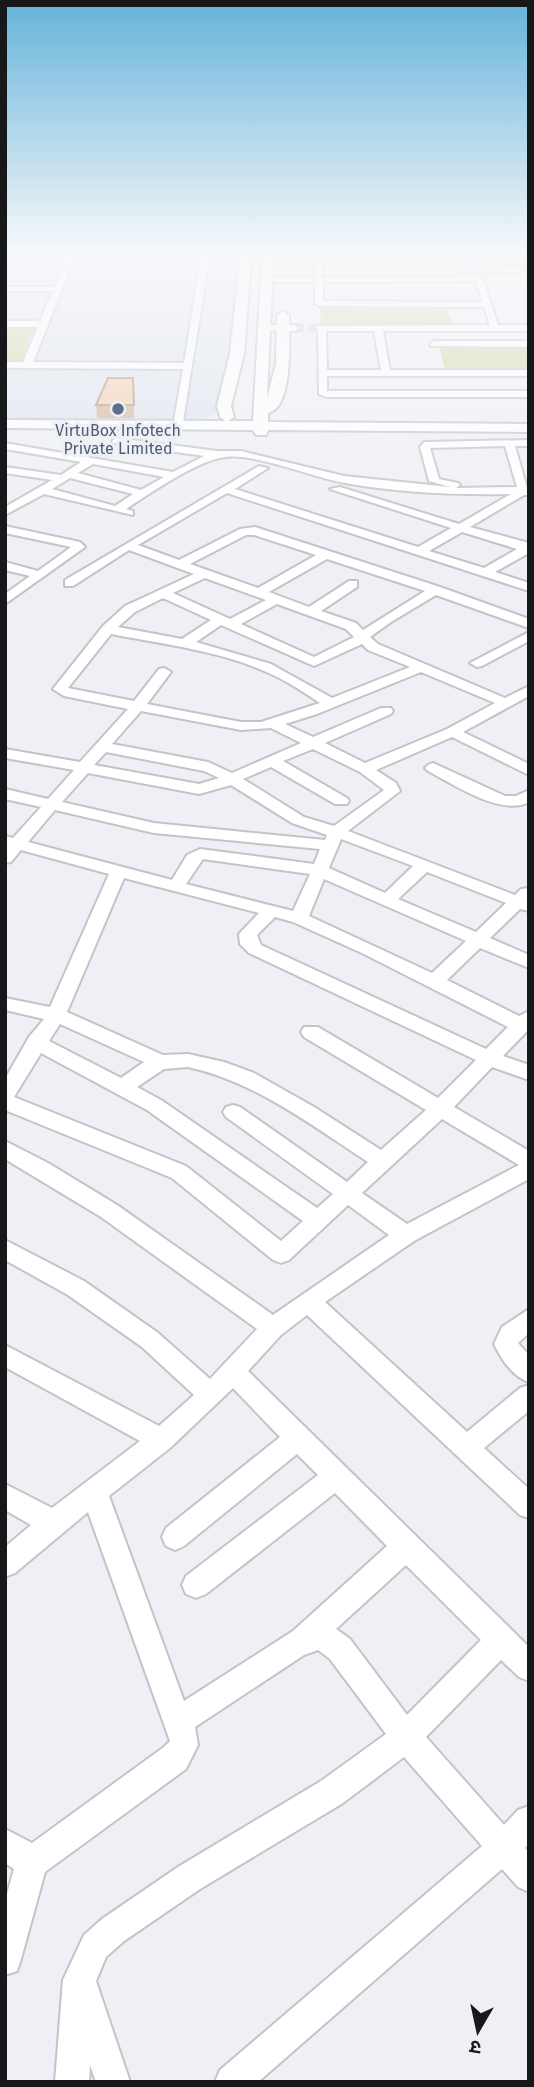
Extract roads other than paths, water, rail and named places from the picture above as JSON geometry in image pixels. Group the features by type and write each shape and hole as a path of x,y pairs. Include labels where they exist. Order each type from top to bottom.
{"street":[{"path":"27,365 33,350"},
{"path":"186,427 186,366 189,350"},
{"path":"228,417 224,406 238,350"},
{"path":"250,350 246,399 254,430"},
{"path":"254,430 264,404 264,350"},
{"path":"264,404 276,396 286,350"},
{"path":"321,350 322,392 332,395 529,394"},
{"path":"382,350 386,373"},
{"path":"436,350 438,358"},
{"path":"323,373 386,373 438,358 487,350"},
{"path":"438,358 529,373"},
{"path":"5,365 186,366"},
{"path":"264,404 286,421 322,428"},
{"path":"186,427 228,417 240,407"},
{"path":"5,424 254,430 529,430"},
{"path":"5,432 121,436 322,428 529,430"},
{"path":"5,512 89,462 121,436 218,454 259,458 328,477 391,487 488,493 526,489"},
{"path":"526,489 465,486 434,481 425,447 434,443 529,443"},
{"path":"509,443 526,489"},
{"path":"5,446 174,475"},
{"path":"117,510 174,475 218,454 464,526 528,548"},
{"path":"69,583 263,468"},
{"path":"5,470 65,476 145,494"},
{"path":"225,489 529,587"},
{"path":"419,552 526,489"},
{"path":"42,490 131,514"},
{"path":"5,493 27,499"},
{"path":"5,529 79,546 5,600"},
{"path":"181,564 249,531 436,590 529,624"},
{"path":"128,546 351,626 373,647 506,703"},
{"path":"485,573 528,548"},
{"path":"70,554 104,561"},
{"path":"259,593 326,554"},
{"path":"5,566 40,575"},
{"path":"205,573 130,609 108,629 60,688 69,693 242,726 275,724 420,668"},
{"path":"310,611 354,584"},
{"path":"162,593 314,662 363,638 386,619 436,590"},
{"path":"184,644 277,599"},
{"path":"108,629 184,644 257,663 283,674 331,703"},
{"path":"477,663 529,636"},
{"path":"9,848 52,805 164,672"},
{"path":"365,769 452,732 529,690"},
{"path":"5,753 199,789 386,712"},
{"path":"275,724 365,769 391,786 392,791 332,839 299,918"},
{"path":"452,732 527,767"},
{"path":"102,747 208,767 332,839"},
{"path":"270,760 341,801"},
{"path":"433,768 502,801 519,801 529,795"},
{"path":"5,794 190,834 332,839 425,864 525,900"},
{"path":"5,1102 179,1172 281,1254 440,1109 525,1021 434,982 299,918 177,885 9,848"},
{"path":"177,885 193,859 200,854 318,870 529,962"},
{"path":"388,899 425,864"},
{"path":"5,1095 55,1015 78,968 118,871"},
{"path":"434,982 477,940 525,900"},
{"path":"272,910 248,934 249,944 488,1058 529,1073"},
{"path":"5,1004 55,1015 162,1062"},
{"path":"5,1564 53,1523 161,1440 211,1395 273,1328 308,1301 406,1235 526,1171 440,1109 311,1032"},
{"path":"36,1042 165,1112 320,1221"},
{"path":"122,1088 145,1070 162,1062 180,1060 207,1065 241,1075 275,1093 383,1162"},
{"path":"233,1112 406,1235"},
{"path":"5,1149 47,1171 107,1209 273,1328"},
{"path":"5,1249 76,1289 150,1340 211,1395"},
{"path":"308,1301 529,1506"},
{"path":"529,1319 510,1334 506,1344 529,1371"},
{"path":"5,1355 161,1440"},
{"path":"233,1372 406,1548 529,1667"},
{"path":"466,1448 529,1396"},
{"path":"176,1537 298,1438"},
{"path":"196,1585 335,1476"},
{"path":"6,1954 32,1862 184,1749 186,1737 177,1722 94,1491"},
{"path":"5,1496 53,1523"},
{"path":"177,1722 303,1640 406,1548"},
{"path":"303,1640 312,1636 328,1637 340,1649 406,1737 529,1876"},
{"path":"72,2082 80,1980 95,1946 113,1930 189,1878 332,1792 406,1737 502,1639"},
{"path":"232,2082 503,1848 529,1821"},
{"path":"5,1844 32,1862"},
{"path":"80,1980 113,2082"}],"place":[{"name":"VirtuBox Infotech Private Limited","path":"118,409"}]}
